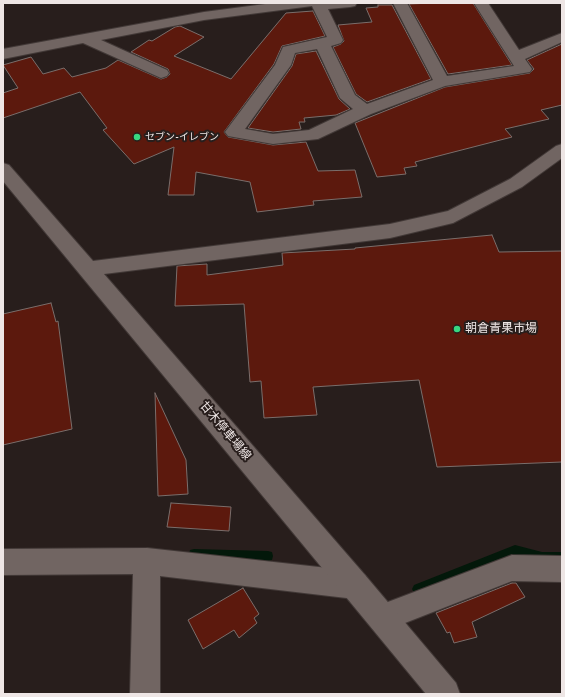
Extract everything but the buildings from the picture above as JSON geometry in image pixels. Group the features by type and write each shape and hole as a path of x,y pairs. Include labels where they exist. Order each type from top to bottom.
{"street":[{"path":"3,54 204,16 315,4 350,3"},
{"path":"400,3 442,82"},
{"path":"315,4 336,40 288,50 283,65 234,132 273,139 312,135 365,110 442,82 524,69 481,3"},
{"path":"516,56 562,37"},
{"path":"84,38 161,73"},
{"path":"322,43 348,98 365,110"},
{"path":"88,269 390,231 453,216 516,183 562,150"},
{"name":"甘木停車場線","path":"3,169 355,585 445,694"},
{"path":"3,562 148,561 355,585"},
{"path":"145,694 148,561"},
{"path":"382,618 512,568 562,569"}],"waterway":[{"path":"418,589 515,550 542,557 562,557"},
{"path":"194,554 268,556"}],"place":[{"name":"セブン-イレブン","path":"137,137"},
{"name":"朝倉青果市場","path":"457,329"}]}
